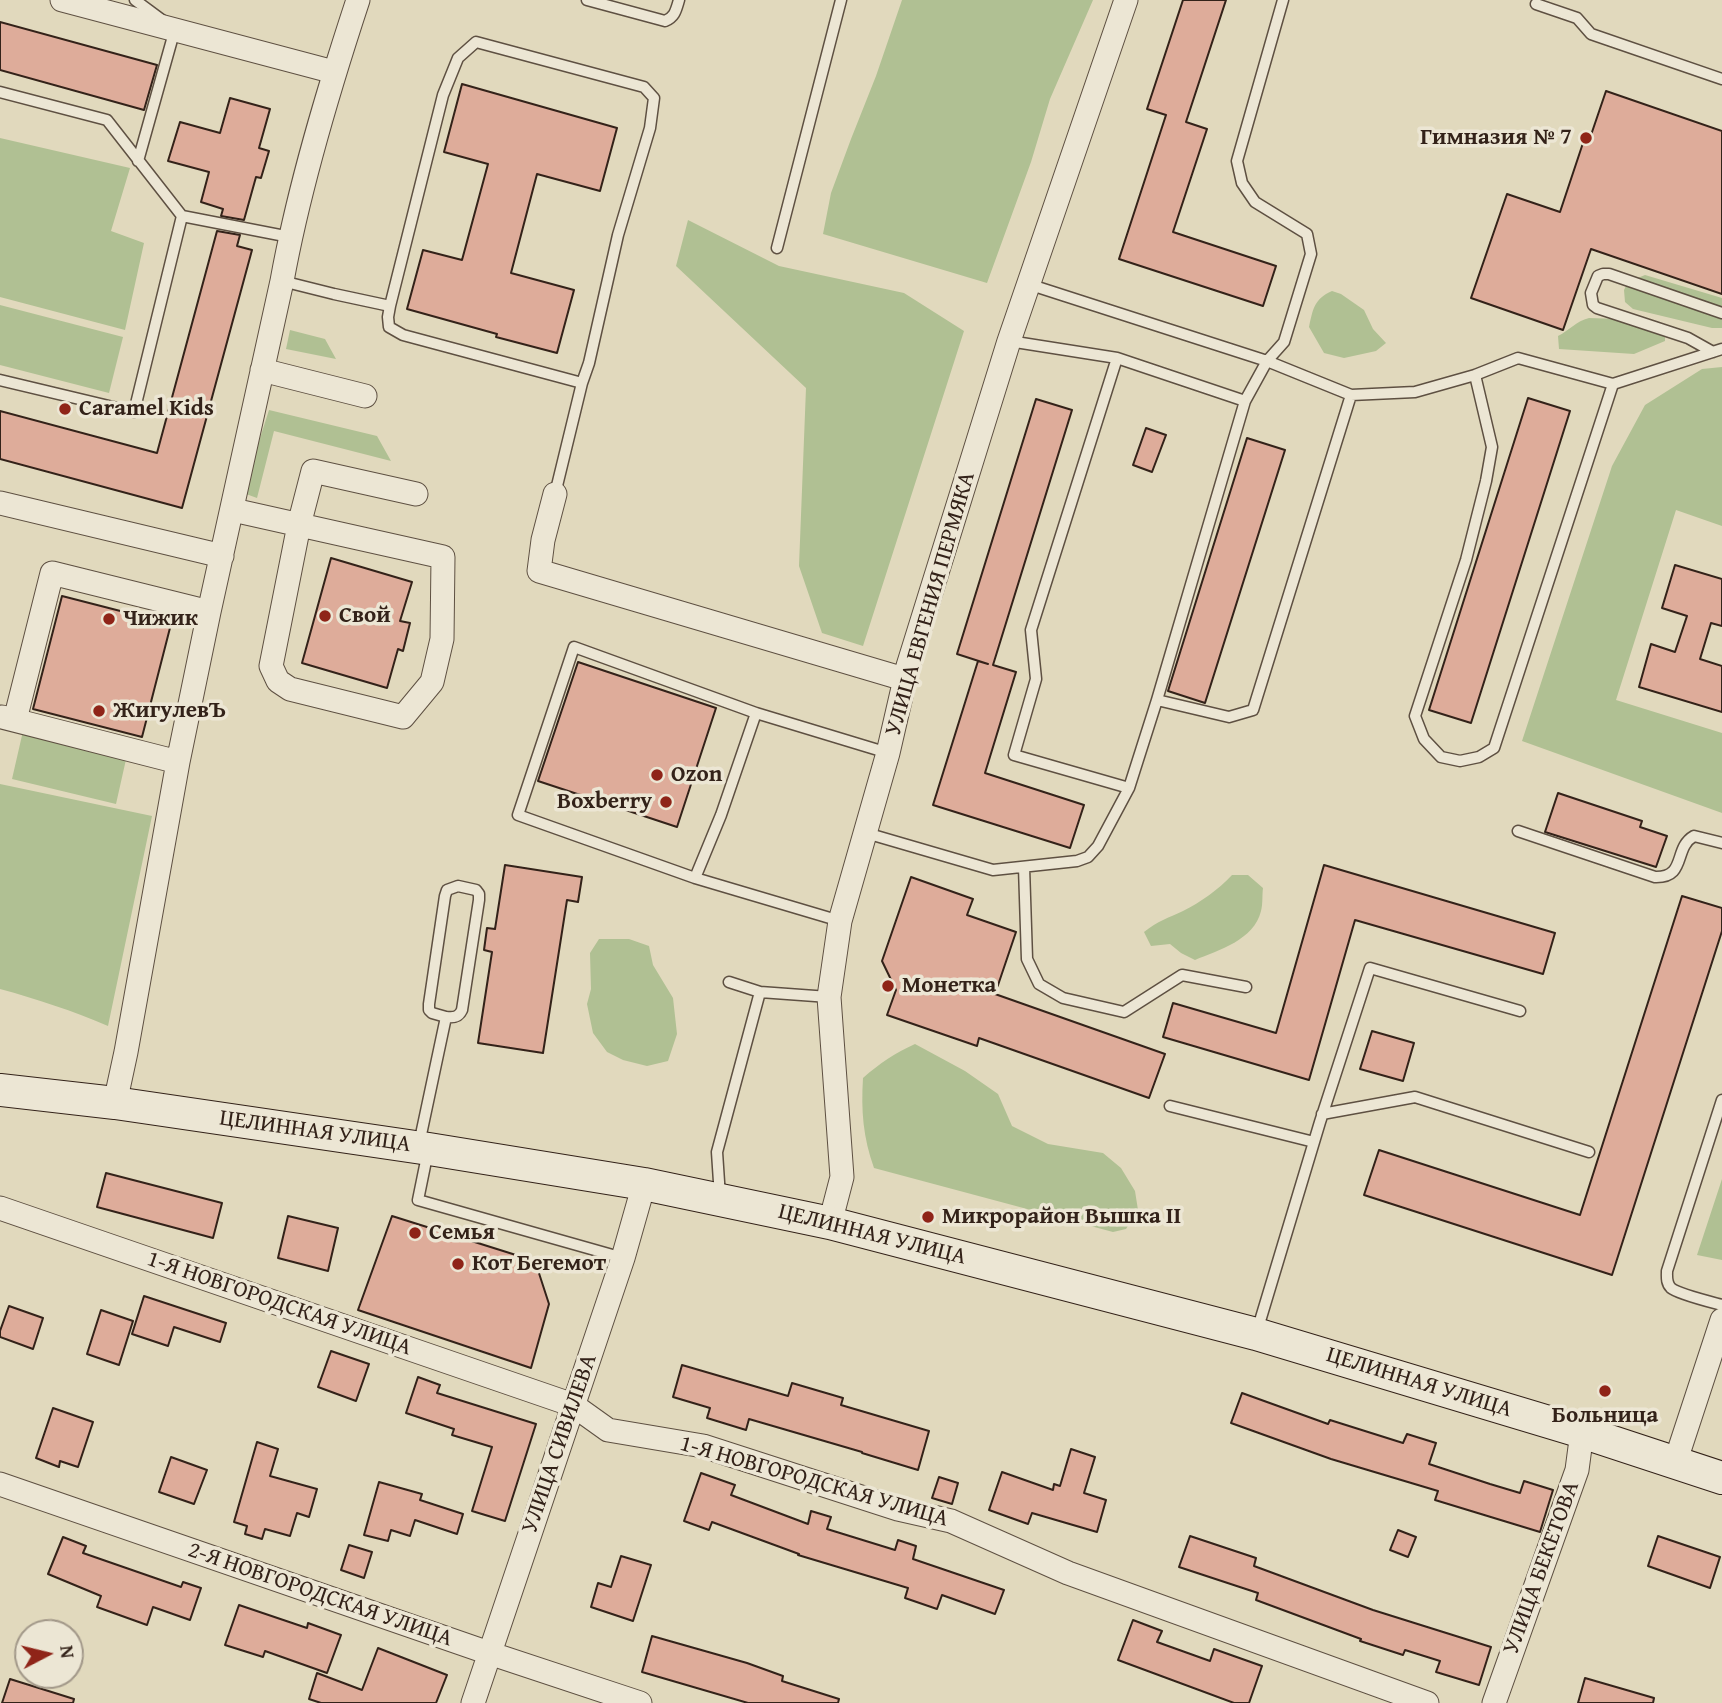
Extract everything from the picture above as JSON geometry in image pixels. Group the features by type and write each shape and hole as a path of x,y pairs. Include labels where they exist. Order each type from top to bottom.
{"main road":[{"name":"ЦЕЛИННАЯ УЛИЦА","path":"0,1090 115,1103 424,1148 644,1184 830,1223 1256,1334 1582,1432 1722,1478"}],"street":[{"path":"62,0 334,72"},
{"path":"115,1103 178,762 290,237 334,72 358,0"},
{"name":"УЛИЦА ЕВГЕНИЯ ПЕРМЯКА","path":"830,1223 842,1177 829,997 840,921 888,753 904,679 1009,341 1126,0"},
{"path":"262,370 365,396"},
{"path":"233,510 299,524 443,556 442,639 432,682 403,717 290,689 278,681 271,666 299,524 313,471 416,494"},
{"path":"555,494 543,540 539,571 904,679"},
{"path":"0,503 222,556"},
{"path":"178,762 7,719 52,573 209,612"},
{"name":"УЛИЦА СИВИЛЕВА","path":"473,1703 623,1258 644,1184"},
{"name":"1-Я НОВГОРОДСКАЯ УЛИЦА","path":"0,1208 573,1405 608,1430 703,1446 898,1509 951,1521 1068,1573 1427,1703"},
{"path":"1675,1463 1722,1320"},
{"name":"УЛИЦА БЕКЕТОВА","path":"1494,1703 1577,1471 1582,1432"},
{"name":"2-Я НОВГОРОДСКАЯ УЛИЦА","path":"0,1484 640,1703"}],"lane":[{"path":"135,0 175,30 138,161"},
{"path":"587,0 664,21 672,18 679,0"},
{"path":"777,248 841,0"},
{"path":"866,832 993,870 1077,861 1088,857 1098,846 1129,788 1245,401 1267,361 1284,342 1311,254 1307,234 1255,202 1242,183 1237,161 1283,0"},
{"path":"1536,4 1577,18 1591,34 1722,79"},
{"path":"555,494 589,363 618,234 650,128 654,98 644,87 476,42 458,58 443,95 390,306 389,327 403,335 582,383"},
{"path":"0,92 107,120 182,216 290,237"},
{"path":"0,380 134,412 182,216"},
{"path":"1718,350 1597,307 1593,305 1591,293 1598,276 1609,274 1722,313"},
{"path":"282,281 390,306"},
{"path":"1028,284 1267,361 1351,395 1415,392 1475,375 1518,358 1613,384 1718,350"},
{"path":"1009,341 1117,358 1245,401"},
{"path":"1117,358 1031,630 1037,679 1014,755 1129,788"},
{"path":"1475,375 1492,447 1466,560 1415,716 1424,739 1441,757 1460,761 1479,757 1494,748 1613,384"},
{"path":"1157,700 1229,717 1253,710 1351,395"},
{"path":"840,921 695,878 519,815 574,647 757,713 888,753"},
{"path":"695,878 721,815 757,713"},
{"path":"1518,831 1655,877 1672,874 1683,848 1694,836 1722,843"},
{"path":"1024,867 1027,959 1039,984 1063,998 1124,1012 1182,975 1246,987"},
{"path":"458,886 476,890 479,901 462,1010 456,1017 446,1017 432,1013 429,1004 447,890 458,886"},
{"path":"1256,1334 1322,1114 1370,968 1520,1011"},
{"path":"729,982 760,992 829,997"},
{"path":"720,1200 717,1152 760,992"},
{"path":"446,1017 418,1200 623,1258"},
{"path":"1322,1114 1415,1097 1589,1152"},
{"path":"1722,1100 1667,1271 1670,1287 1722,1305"},
{"path":"1170,1106 1314,1142"}],"green space":[{"path":"902,0 1093,0 1050,99 1031,162 987,283 823,234 831,193"},
{"path":"0,138 130,168 111,231 144,243 125,330 0,297"},
{"path":"688,220 779,266 904,293 964,331 863,646 822,633 799,566 806,388 676,266"},
{"path":"1645,275 1722,298 1722,328 1633,309 1625,302 1624,290 1628,282"},
{"path":"1332,291 1364,310 1373,329 1386,343 1376,351 1344,358 1324,353 1309,327 1315,305 1321,297"},
{"path":"0,305 123,337 109,393 0,365"},
{"path":"1589,318 1621,319 1665,332 1665,341 1634,354 1559,349 1558,336"},
{"path":"290,330 325,339 336,359 286,349"},
{"path":"1722,367 1722,526 1676,510 1616,700 1722,733 1722,813 1522,741 1612,466 1645,405 1702,369"},
{"path":"269,410 377,436 391,461 274,431 257,498 246,494 246,482"},
{"path":"23,731 127,755 116,804 12,779"},
{"path":"0,784 152,816 108,1026 0,989"},
{"path":"1232,875 1248,875 1263,888 1262,908 1257,921 1243,937 1225,948 1195,960 1170,944 1151,946 1144,932 1203,900"},
{"path":"599,939 629,939 649,946 653,965 673,998 677,1034 668,1061 647,1066 623,1060 607,1052 593,1033 587,1004 591,989 590,953"},
{"path":"915,1044 965,1071 998,1094 1012,1126 1048,1144 1103,1153 1121,1168 1135,1191 1138,1210 1126,1229 1113,1232 874,1168 864,1124 863,1078 888,1059"},
{"path":"1722,1179 1722,1260 1697,1255"}],"building":[{"path":"1183,0 1226,0 1186,122 1207,129 1173,232 1276,266 1263,306 1119,259 1166,115 1147,109"},
{"path":"0,22 157,65 144,110 0,70"},
{"path":"462,84 617,128 600,191 537,174 511,273 574,290 557,353 407,309 423,250 462,260 488,164 444,152"},
{"path":"1606,91 1722,131 1722,294 1591,249 1563,330 1471,298 1507,194 1560,212 1585,137 1590,138"},
{"path":"230,98 270,109 259,148 269,151 261,178 256,177 244,220 221,216 223,209 201,202 209,172 168,161 180,122 220,133"},
{"path":"217,231 240,235 237,246 252,250 182,508 0,459 0,411 157,453"},
{"path":"1528,398 1570,411 1471,723 1429,710"},
{"path":"1036,399 1072,410 993,665 1016,672 985,773 1084,805 1070,848 933,805 978,661 988,664 957,654"},
{"path":"1146,428 1166,435 1152,472 1133,465"},
{"path":"1247,438 1285,450 1205,703 1168,691"},
{"path":"331,558 412,582 400,621 410,623 403,651 398,649 387,688 302,663"},
{"path":"1675,565 1722,579 1722,626 1711,623 1700,659 1722,666 1722,712 1639,687 1651,644 1675,652 1687,616 1662,608"},
{"path":"62,596 171,624 142,737 33,709"},
{"path":"578,662 716,708 677,827 538,781"},
{"path":"1558,793 1642,821 1640,827 1667,836 1656,867 1545,832"},
{"path":"505,865 582,877 578,902 567,900 543,1053 478,1043 492,952 484,950 487,928 495,929"},
{"path":"1324,865 1555,933 1543,974 1355,920 1309,1080 1163,1037 1173,1003 1276,1033"},
{"path":"911,877 973,899 967,915 1016,932 995,994 1165,1054 1149,1098 979,1038 977,1046 887,1015 896,990 882,961"},
{"path":"1682,896 1722,908 1722,931 1612,1275 1364,1195 1379,1150 1580,1215"},
{"path":"1372,1031 1414,1043 1403,1081 1360,1069"},
{"path":"106,1173 222,1203 213,1238 97,1207"},
{"path":"288,1216 338,1228 328,1271 278,1258"},
{"path":"392,1216 535,1261 549,1304 531,1368 358,1310"},
{"path":"144,1296 226,1323 220,1342 174,1327 168,1346 132,1334"},
{"path":"9,1306 43,1318 33,1349 0,1337"},
{"path":"101,1310 133,1321 119,1365 87,1354"},
{"path":"331,1351 369,1364 356,1401 318,1387"},
{"path":"682,1365 788,1396 792,1383 843,1398 841,1405 929,1431 918,1470 749,1419 746,1430 707,1418 710,1408 673,1397"},
{"path":"418,1377 440,1385 437,1393 536,1424 505,1521 472,1511 492,1447 452,1435 454,1429 406,1413"},
{"path":"1242,1393 1328,1424 1330,1420 1403,1443 1407,1434 1436,1443 1429,1464 1490,1484 1520,1493 1524,1481 1553,1490 1540,1532 1435,1500 1438,1491 1331,1459 1231,1423"},
{"path":"53,1408 93,1422 78,1467 60,1461 59,1467 36,1458"},
{"path":"257,1442 278,1449 270,1476 317,1489 309,1517 297,1513 290,1536 265,1529 262,1539 245,1534 247,1526 234,1522"},
{"path":"1071,1449 1095,1457 1084,1493 1106,1500 1097,1532 1032,1513 1028,1524 989,1510 1002,1472 1053,1490 1054,1484 1060,1486"},
{"path":"171,1457 207,1470 194,1504 159,1492"},
{"path":"701,1473 735,1485 731,1495 808,1524 811,1511 831,1517 827,1529 895,1550 898,1540 916,1546 913,1559 1004,1590 995,1614 942,1595 937,1609 905,1598 908,1588 798,1555 712,1522 709,1530 684,1521"},
{"path":"939,1477 958,1483 952,1504 932,1498"},
{"path":"379,1482 422,1494 420,1500 463,1514 457,1534 415,1520 410,1536 391,1530 388,1541 364,1535"},
{"path":"1398,1530 1416,1537 1408,1557 1390,1550"},
{"path":"1190,1536 1256,1558 1254,1566 1373,1610 1491,1647 1479,1685 1436,1672 1440,1661 1405,1650 1403,1655 1360,1641 1361,1639 1256,1600 1258,1593 1179,1567"},
{"path":"1658,1536 1720,1557 1710,1588 1648,1566"},
{"path":"63,1537 86,1546 83,1553 181,1587 183,1582 201,1588 190,1620 153,1607 147,1625 97,1607 101,1596 48,1574"},
{"path":"349,1545 372,1552 364,1578 341,1570"},
{"path":"621,1556 651,1565 633,1621 591,1607 598,1583 611,1587"},
{"path":"239,1605 307,1628 308,1623 341,1635 327,1673 265,1651 263,1657 225,1645"},
{"path":"1133,1620 1162,1631 1157,1642 1210,1661 1214,1649 1262,1666 1249,1703 1234,1703 1118,1660"},
{"path":"652,1636 747,1663 783,1676 782,1681 839,1699 838,1703 748,1703 642,1672"},
{"path":"378,1648 447,1675 436,1703 321,1703 309,1699 317,1673 362,1690"},
{"path":"1585,1678 1654,1698 1653,1703 1578,1703"},
{"path":"10,1679 14,1680 14,1689 42,1689 74,1699 73,1703 2,1703"}],"place":[{"name":"Гимназия № 7","path":"1586,138"},
{"name":"Caramel Kids","path":"65,409"},
{"name":"Свой","path":"325,616"},
{"name":"Чижик","path":"109,619"},
{"name":"ЖигулевЪ","path":"99,711"},
{"name":"Ozon","path":"657,775"},
{"name":"Boxberry","path":"666,802"},
{"name":"Монетка","path":"888,986"},
{"name":"Микрорайон Вышка II","path":"928,1217"},
{"name":"Семья","path":"415,1233"},
{"name":"Кот Бегемот","path":"458,1264"},
{"name":"Больница","path":"1605,1391"}]}
